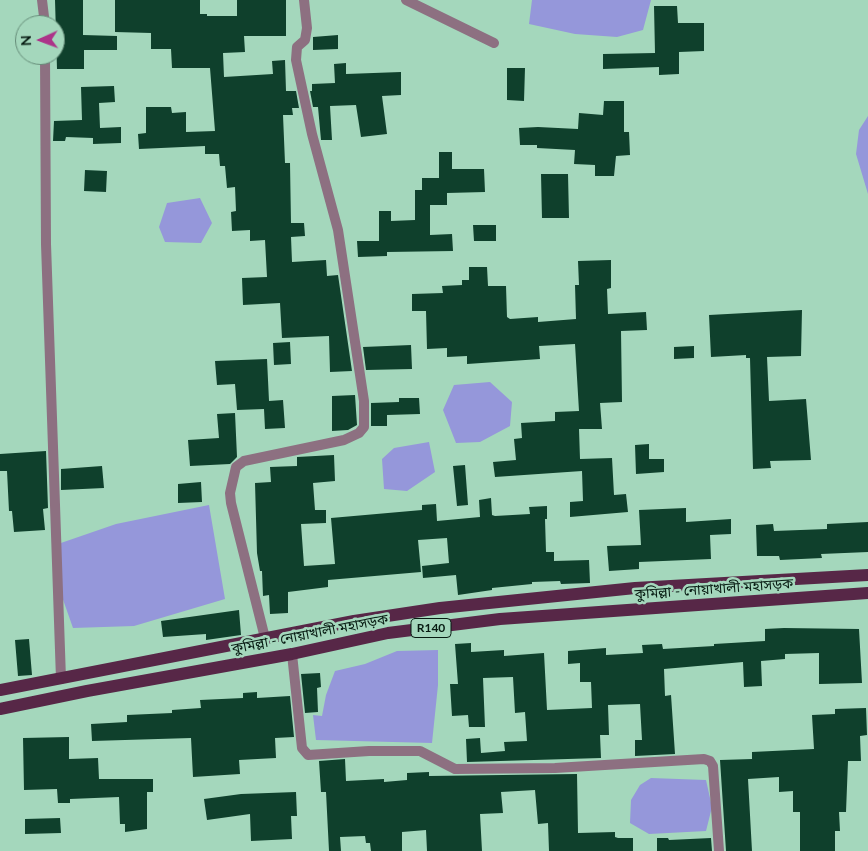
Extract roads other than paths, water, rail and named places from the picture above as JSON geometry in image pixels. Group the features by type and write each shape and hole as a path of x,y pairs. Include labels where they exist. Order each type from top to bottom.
{"main road":[{"name":"কুমিল্লা - নোয়াখালী মহাসড়ক","path":"0,690 354,621 469,605 635,588 868,575"},
{"name":"কুমিল্লা - নোয়াখালী মহাসড়ক","path":"0,709 87,691 292,654 388,633 500,619 868,594"}],"street":[{"path":"42,0 44,15"},
{"path":"265,638 231,503 230,493 236,467 244,461 344,440 359,433 364,427 364,401 338,230 312,134 296,60 298,47 305,40 307,28 304,0"},
{"path":"406,0 494,43"},
{"path":"45,65 46,244 61,678"},
{"path":"292,654 302,748 308,755 369,751 420,751 455,769 555,768 704,759 710,761 713,766 719,851"}],"water":[{"path":"532,0 651,0 643,30 617,37 575,34 529,24"},
{"path":"868,116 868,194 856,154 859,130"},
{"path":"200,198 212,223 201,243 165,242 159,227 167,203"},
{"path":"490,382 512,402 510,426 480,442 456,443 443,410 454,385"},
{"path":"429,442 435,472 407,491 384,489 382,459 394,448"},
{"path":"209,505 225,599 134,626 73,628 60,591 58,544 116,524"},
{"path":"438,650 438,685 432,743 316,740 313,715 322,716 326,695 335,671 365,664 397,651"},
{"path":"651,778 706,780 712,807 706,831 649,834 630,823 631,800 640,785"}]}
